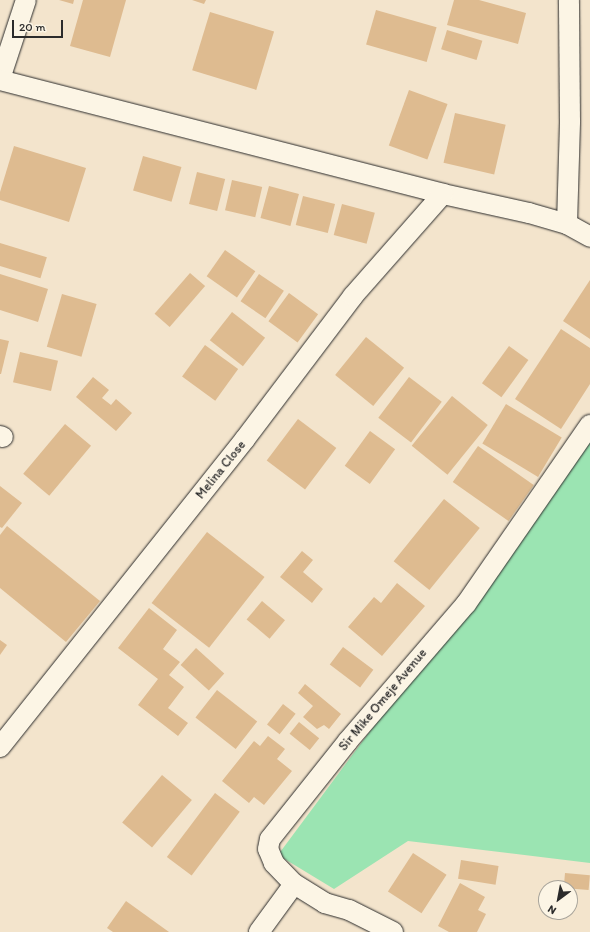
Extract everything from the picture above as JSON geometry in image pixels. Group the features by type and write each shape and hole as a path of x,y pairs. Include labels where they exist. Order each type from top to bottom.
{"street":[{"path":"26,0 0,79 443,194 529,213 566,224 590,237"},
{"path":"566,224 570,121 569,0"},
{"name":"Melina Close","path":"0,747 245,439 353,296 413,225 443,194"},
{"name":"Sir Mike Omeje Avenue","path":"393,932 349,910 325,903 294,884 274,863 268,849 270,839 368,717 466,604 590,425"},
{"path":"259,932 294,884"}],"green space":[{"path":"590,435 590,863 408,841 334,889 278,855"}],"building":[{"path":"59,0 74,0 73,4"},
{"path":"83,0 126,0 110,57 70,46"},
{"path":"192,0 206,0 204,4"},
{"path":"454,0 479,0 526,13 518,44 447,25"},
{"path":"376,10 437,27 427,62 366,45"},
{"path":"210,12 274,32 256,90 192,70"},
{"path":"447,30 482,41 477,60 441,49"},
{"path":"409,90 448,104 427,159 389,145"},
{"path":"455,113 506,125 494,174 444,163"},
{"path":"14,146 86,168 69,222 0,200 0,192"},
{"path":"143,156 181,167 172,202 133,191"},
{"path":"197,172 225,179 217,211 189,204"},
{"path":"232,180 262,187 255,217 225,210"},
{"path":"269,186 299,194 290,226 260,218"},
{"path":"303,196 335,204 328,233 296,225"},
{"path":"342,204 375,213 367,244 334,235"},
{"path":"0,243 47,257 40,278 0,266"},
{"path":"225,250 255,271 237,297 207,276"},
{"path":"190,273 205,286 170,327 155,314"},
{"path":"0,274 48,289 38,322 0,310"},
{"path":"259,274 284,291 265,318 241,301"},
{"path":"590,280 590,339 563,321"},
{"path":"289,293 318,314 298,342 268,321"},
{"path":"62,294 97,304 81,357 47,347"},
{"path":"232,312 265,338 243,366 210,340"},
{"path":"561,329 590,348 590,384 561,429 515,399"},
{"path":"366,337 404,368 373,406 335,375"},
{"path":"0,339 9,341 1,374 0,374"},
{"path":"205,345 238,369 215,401 182,377"},
{"path":"509,346 528,360 501,397 482,383"},
{"path":"20,352 58,361 51,391 13,382"},
{"path":"93,377 109,390 102,398 111,405 116,399 132,413 116,431 76,397"},
{"path":"409,377 442,402 411,442 378,418"},
{"path":"452,396 488,425 447,475 412,446"},
{"path":"506,404 562,437 538,477 482,443"},
{"path":"298,419 336,448 305,489 267,461"},
{"path":"65,424 91,446 49,496 23,474"},
{"path":"370,431 395,449 370,484 345,466"},
{"path":"478,446 534,485 508,521 453,482"},
{"path":"0,486 22,503 2,528 0,527"},
{"path":"444,499 480,528 429,590 394,561"},
{"path":"7,526 100,601 66,642 0,588 0,535"},
{"path":"207,532 265,577 209,648 152,603"},
{"path":"302,551 313,560 303,572 323,589 312,603 280,577"},
{"path":"397,583 425,606 382,656 348,627 374,597 381,603"},
{"path":"262,601 285,620 270,639 247,619"},
{"path":"149,608 177,630 163,649 180,662 169,675 184,687 168,708 188,723 178,736 138,705 158,679 118,648"},
{"path":"0,640 7,645 0,655"},
{"path":"343,647 373,670 360,687 330,665"},
{"path":"196,648 224,673 209,691 181,665"},
{"path":"305,684 341,714 329,729 324,725 317,729 303,717 313,706 298,693"},
{"path":"217,690 257,721 236,749 195,718"},
{"path":"283,704 296,714 280,734 267,724"},
{"path":"299,722 319,738 310,750 290,734"},
{"path":"268,736 285,749 277,759 292,771 264,805 254,797 249,803 222,781 254,741 260,746"},
{"path":"162,775 192,800 152,848 122,822"},
{"path":"215,793 240,812 192,876 167,857"},
{"path":"413,853 447,875 421,913 388,892"},
{"path":"461,860 499,866 496,885 458,879"},
{"path":"565,873 590,875 589,890 578,889 578,880 564,880"},
{"path":"460,883 485,897 478,910 486,914 477,932 449,932 438,926"},
{"path":"126,901 169,932 113,932 107,928"}]}
